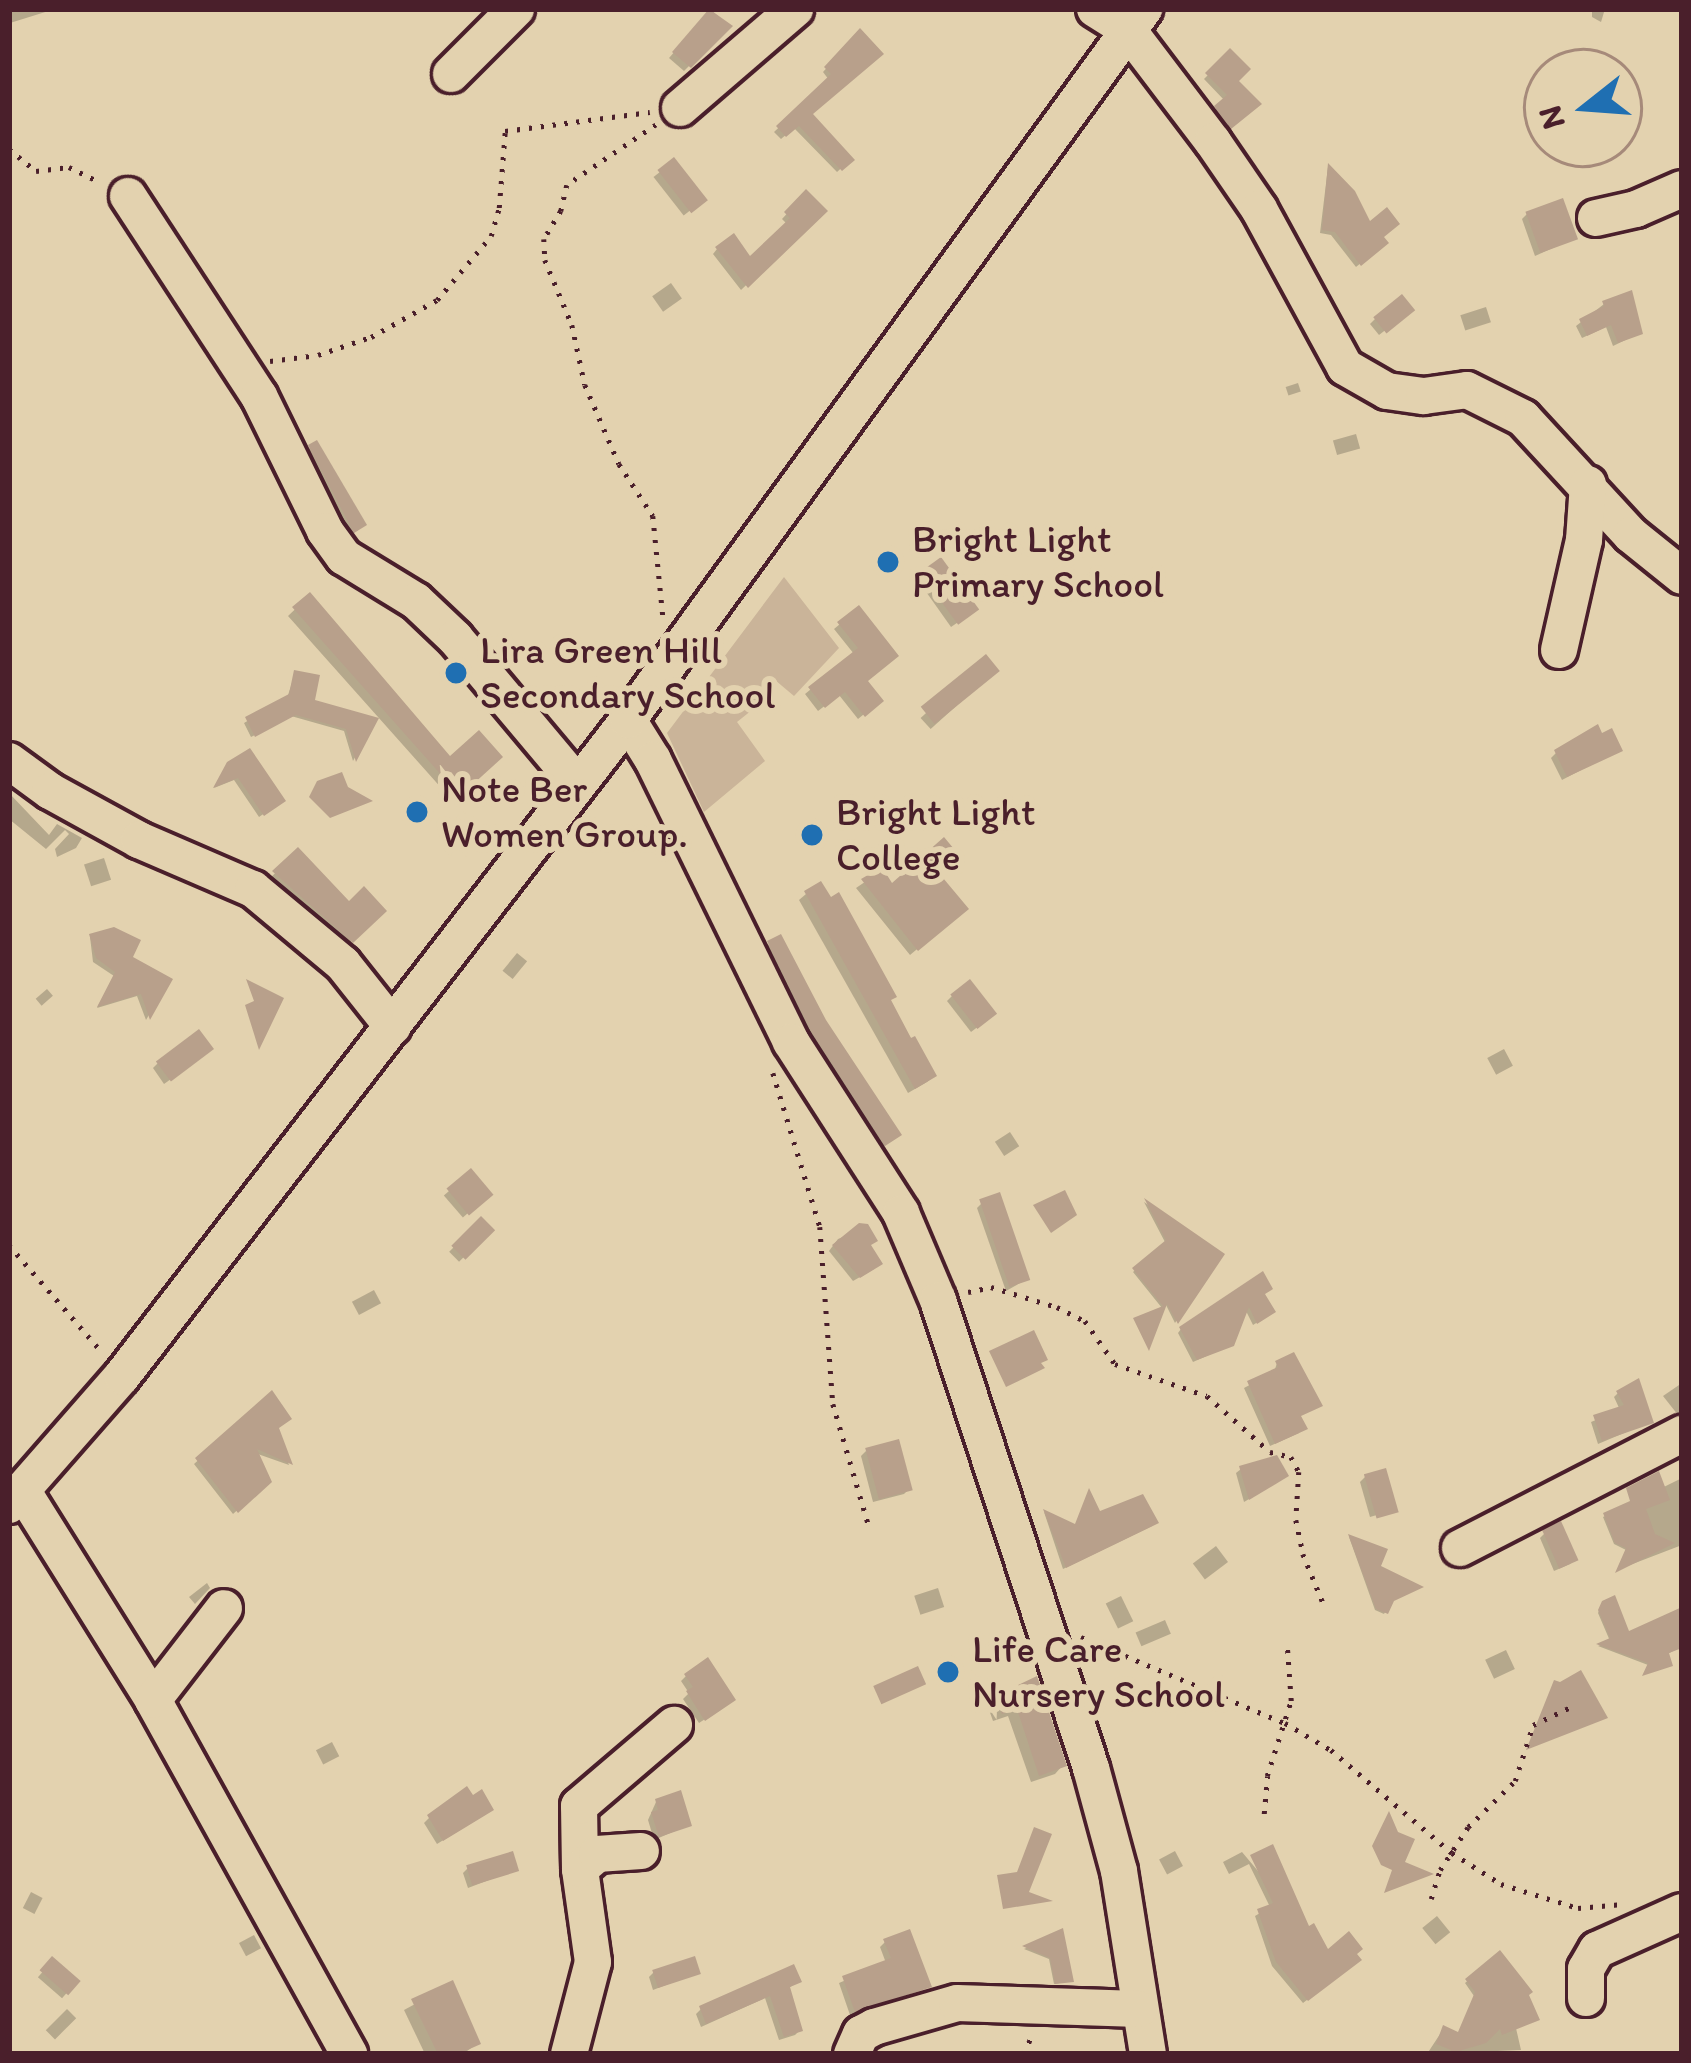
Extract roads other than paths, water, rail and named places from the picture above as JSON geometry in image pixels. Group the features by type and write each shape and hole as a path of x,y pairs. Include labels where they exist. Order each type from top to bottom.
{"street":[{"path":"451,74 516,9"},
{"path":"680,108 795,9"},
{"path":"1096,9 1136,20 1259,209 1345,367 1387,391 1424,396 1467,390 1523,418 1631,535 1682,576"},
{"path":"349,2054 153,1700 16,1497 122,1376 628,720 1136,20"},
{"path":"1596,218 1636,209 1682,189"},
{"path":"128,196 241,365 325,530 344,556 416,602 455,638 576,782"},
{"path":"1558,650 1584,540 1588,484"},
{"path":"628,720 653,760 791,1042 902,1213 938,1300 1119,1871 1148,2054"},
{"path":"9,760 50,790 139,840 253,889 343,964 393,1027"},
{"path":"1460,1549 1682,1434"},
{"path":"153,1700 224,1608"},
{"path":"569,2054 593,1962 580,1869 579,1806 674,1725"},
{"path":"580,1869 597,1854 641,1850"},
{"path":"1586,1999 1586,1969 1597,1950 1682,1912"},
{"path":"852,2054 861,2034 874,2027 957,2003 1139,2009"}],"place":[{"name":"Bright Light Primary School","path":"888,562"},
{"name":"Lira Green Hill Secondary School","path":"456,673"},
{"name":"Note Ber Women Group.","path":"417,812"},
{"name":"Bright Light College","path":"812,835"},
{"name":"Life Care Nursery School","path":"948,1672"}]}
